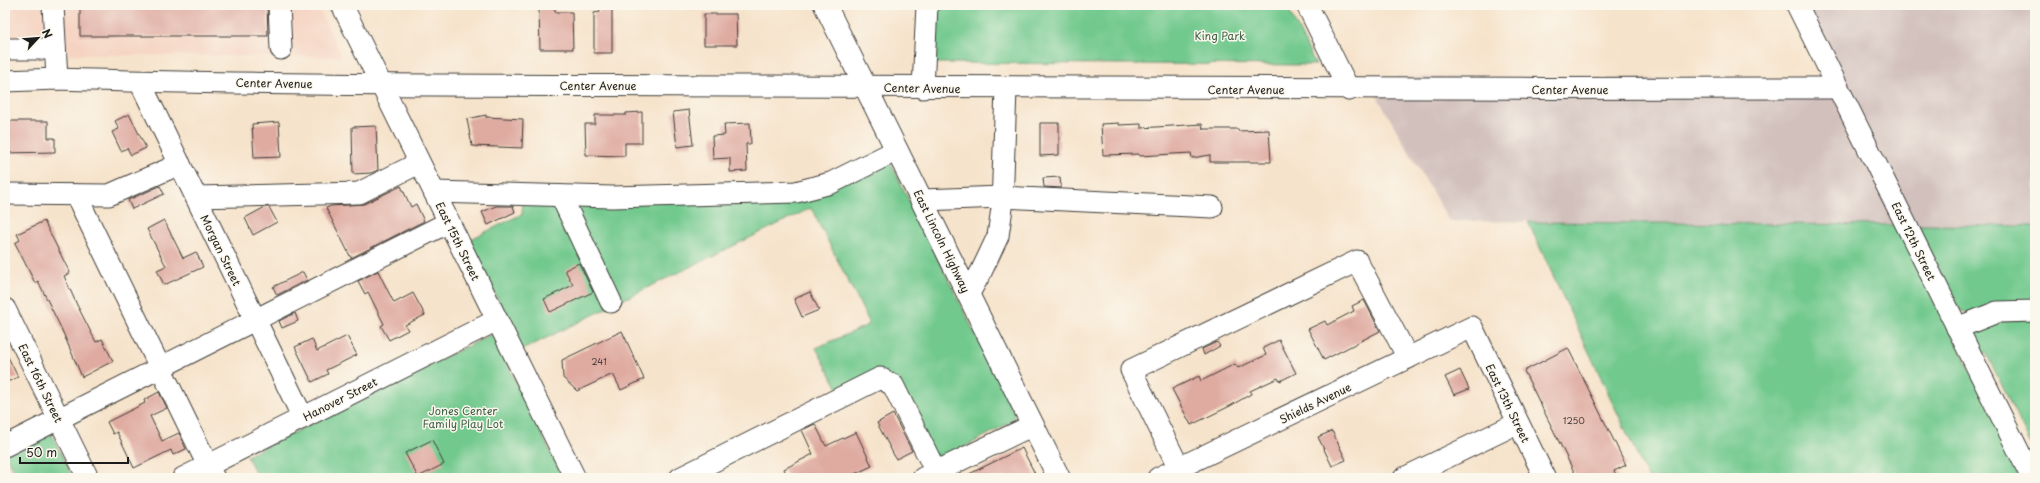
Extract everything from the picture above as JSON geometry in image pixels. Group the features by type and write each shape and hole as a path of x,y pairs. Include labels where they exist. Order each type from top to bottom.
{"main road":[{"name":"East Lincoln Highway","path":"825,5 1059,478"}],"street":[{"path":"53,5 57,80"},
{"path":"280,5 281,49"},
{"name":"East 15th Street","path":"342,5 575,478"},
{"path":"923,88 927,5"},
{"path":"1307,5 1349,90"},
{"name":"East 12th Street","path":"1797,5 2032,478"},
{"path":"5,49 55,49"},
{"name":"Center Avenue","path":"5,81 57,80 381,84 1349,90 1838,88"},
{"name":"Morgan Street","path":"140,82 303,418"},
{"path":"968,295 998,236 1002,197 1006,88"},
{"path":"434,192 612,197 796,192 831,184 897,150"},
{"path":"196,197 359,193 419,162"},
{"path":"5,194 109,195 180,164"},
{"path":"76,195 211,472"},
{"path":"561,196 611,302"},
{"path":"922,200 1002,197 1212,207"},
{"path":"5,446 449,222"},
{"path":"1181,473 1131,370 1357,261 1408,358"},
{"path":"1957,328 1997,312 2035,311"},
{"name":"East 16th Street","path":"7,318 60,419 88,478"},
{"name":"Hanover Street","path":"182,478 211,472 303,418 497,320"},
{"name":"Shields Avenue","path":"1158,478 1181,473 1408,358 1472,328"},
{"name":"East 13th Street","path":"1472,328 1545,478"},
{"path":"680,478 880,378 893,385 933,476 1033,425"},
{"path":"1404,478 1518,423"}],"shaded area":[{"path":"5,5 317,5 342,57 5,54"},
{"path":"1787,5 2035,5 2035,226 1449,221 1366,77 1825,81"}],"green space":[{"name":"King Park","path":"935,5 1286,5 1316,65 932,63"},
{"path":"889,160 1015,414 1011,422 937,462 896,382 840,392 816,348 868,325 868,320 811,208 618,302 570,203 808,195"},
{"path":"523,201 558,201 609,307 522,350 469,240 522,214"},
{"path":"1528,222 1899,225 2023,478 1648,478"},
{"path":"1916,225 2035,226 2035,303 1968,313 1959,310"},
{"path":"2035,319 2035,453 1986,353 1980,355 1972,334 1982,325 1990,322"},
{"name":"Jones Center Family Play Lot","path":"490,335 493,335 563,478 258,478 247,456"},
{"path":"50,431 73,478 17,478 5,454"}],"building":[{"path":"80,5 267,5 268,36 80,36"},
{"path":"598,5 612,5 612,53 594,53 594,13 600,12"},
{"path":"555,8 555,12 572,12 573,49 540,49 539,9"},
{"path":"704,14 736,14 737,45 704,45"},
{"path":"689,110 693,145 677,147 673,112"},
{"path":"642,112 642,143 625,143 625,156 586,155 585,124 595,124 595,115 626,115 626,113"},
{"path":"129,114 146,148 131,155 127,148 121,151 112,132 119,129 115,121"},
{"path":"486,115 486,117 523,119 522,148 472,146 467,119"},
{"path":"5,121 48,121 48,138 55,138 55,152 5,153"},
{"path":"279,122 281,157 254,158 252,124"},
{"path":"750,123 751,144 746,144 747,171 730,172 730,158 713,159 712,136 725,135 724,124"},
{"path":"1040,123 1059,123 1059,155 1040,156"},
{"path":"1119,123 1119,125 1141,124 1141,128 1202,124 1203,129 1238,129 1238,131 1269,130 1271,162 1210,162 1210,155 1192,158 1191,153 1139,156 1139,154 1103,155 1101,124"},
{"path":"376,126 378,170 371,173 353,174 352,127"},
{"path":"1060,177 1061,188 1044,187 1043,178"},
{"path":"160,186 164,194 132,209 128,200"},
{"path":"401,186 411,207 416,204 424,221 351,258 326,208 331,206 364,204"},
{"path":"496,206 513,206 515,212 488,225 482,212"},
{"path":"265,207 269,207 277,222 253,235 245,218"},
{"path":"164,220 183,258 196,252 203,267 164,285 157,270 166,266 147,229"},
{"path":"44,221 70,273 64,276 77,305 96,342 102,339 113,361 82,377 61,328 38,281 35,283 15,243 20,240 17,234"},
{"path":"579,263 593,292 550,312 544,299 573,285 565,270"},
{"path":"378,271 394,303 413,293 425,315 405,325 408,330 389,340 381,326 384,324 368,292 365,294 358,281"},
{"path":"303,272 307,280 277,295 273,287"},
{"path":"810,292 819,310 802,317 794,299"},
{"path":"1364,300 1380,331 1324,360 1308,329 1325,321 1327,325 1354,311 1352,306"},
{"path":"295,313 298,321 282,328 279,321"},
{"path":"622,331 644,379 621,390 613,374 577,391 563,378 562,360"},
{"path":"347,336 357,355 326,370 328,374 312,382 295,347 312,339 317,351"},
{"path":"1279,340 1296,373 1280,381 1278,378 1250,391 1251,394 1191,425 1172,389 1199,376 1201,381 1235,364 1238,368 1266,355 1263,348"},
{"path":"1217,342 1220,346 1204,355 1202,349"},
{"path":"1568,348 1626,465 1614,471 1618,478 1577,478 1524,371"},
{"path":"5,351 18,377 5,383"},
{"path":"1460,370 1469,389 1454,395 1445,377"},
{"path":"159,392 167,408 150,416 162,441 179,433 186,449 173,455 171,450 134,468 117,432 113,434 107,422 145,403 144,400"},
{"path":"893,414 912,451 896,459 877,423"},
{"path":"815,424 826,446 856,432 872,466 846,478 788,478 784,469 813,454 802,430"},
{"path":"1332,431 1346,460 1332,466 1318,437"},
{"path":"432,440 444,464 418,477 405,453"},
{"path":"1022,448 1037,478 961,478"}]}
